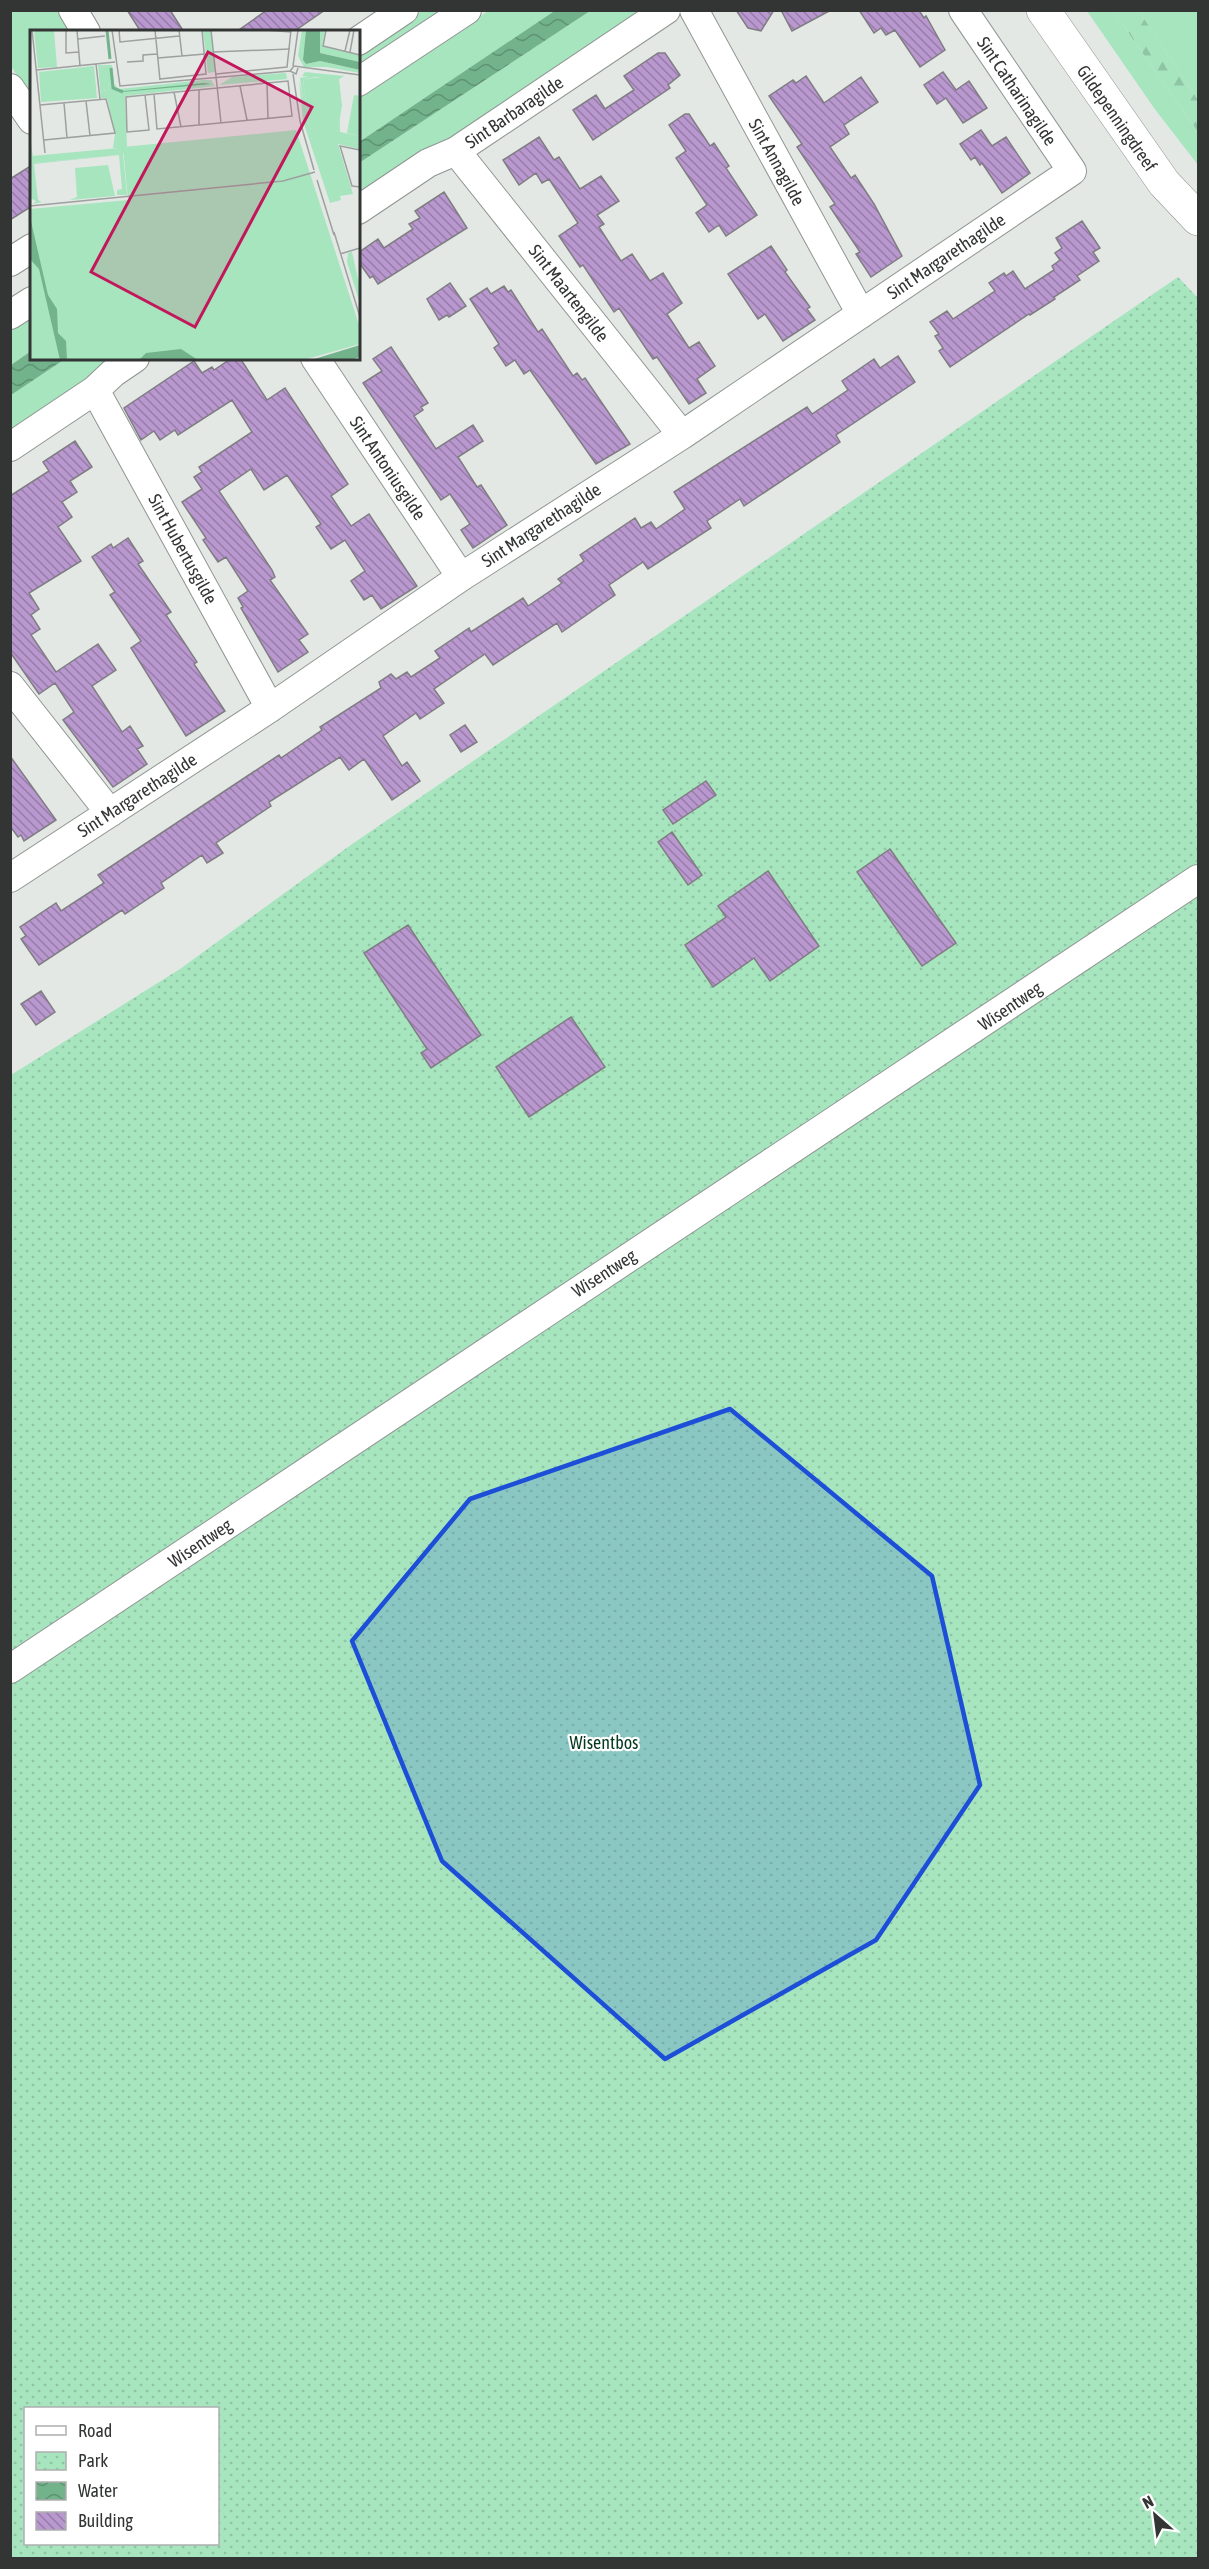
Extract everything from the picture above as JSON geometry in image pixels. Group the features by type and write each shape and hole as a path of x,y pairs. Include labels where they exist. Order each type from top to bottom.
{"main road":[{"name":"Gildepenningdreef","path":"1043,10 1164,183 1198,219"}],"street":[{"path":"73,10 86,30"},
{"path":"360,40 404,10"},
{"path":"360,81 467,10"},
{"name":"Sint Barbaragilde","path":"360,209 428,164 456,151 666,10"},
{"name":"Sint Annagilde","path":"694,10 861,314"},
{"name":"Sint Catharinagilde","path":"963,10 1072,171"},
{"path":"10,88 30,117"},
{"name":"Sint Maartengilde","path":"456,151 682,435"},
{"name":"Sint Margarethagilde","path":"10,878 270,708 461,577 682,435 1072,171"},
{"path":"10,262 30,249"},
{"path":"10,315 30,302"},
{"path":"10,447 95,390 113,373 132,360"},
{"name":"Sint Antoniusgilde","path":"316,360 461,577"},
{"name":"Sint Hubertusgilde","path":"95,390 270,708"},
{"path":"10,686 110,813"},
{"name":"Wisentweg","path":"10,1669 1198,879"}],"highlighted area":[{"path":"730,1409 932,1576 980,1785 876,1940 665,2059 442,1861 352,1641 470,1499"}],"green space":[{"path":"10,11 61,11 74,30 30,30 30,96 11,66"},
{"path":"422,11 447,11 360,69 360,52"},
{"path":"488,11 556,11 360,141 360,95"},
{"path":"590,11 643,11 360,198 360,162"},
{"path":"1087,11 1113,11 1198,132 1198,165 1154,108"},
{"path":"1113,11 1139,11 1198,100 1198,132"},
{"path":"1139,11 1198,11 1198,100"},
{"name":"Wisentbos","path":"1178,277 1198,298 1198,2558 11,2558 11,1075 180,969 348,847"},
{"path":"30,314 30,352 11,365 11,327"},
{"path":"63,360 118,360 11,431 10,395"}],"water":[{"path":"556,10 590,11 360,162 360,141"},
{"path":"30,352 30,360 64,360 11,395 11,365"}],"building":[{"path":"127,10 170,10 183,30 140,30"},
{"path":"267,10 325,10 296,30 239,30"},
{"path":"736,10 774,10 761,31 748,28"},
{"path":"781,10 831,10 792,31"},
{"path":"859,10 923,10 920,12 924,18 926,16 945,50 920,67 895,30 886,35 881,28 874,33"},
{"path":"658,53 665,53 680,75 668,85 670,88 593,140 573,110 596,95 605,109 634,90 624,76"},
{"path":"943,72 956,90 969,81 987,108 963,123 946,98 937,104 924,85"},
{"path":"806,76 824,103 861,77 878,102 844,125 849,134 830,147 851,178 855,175 874,204 902,256 871,277 856,254 860,252 830,207 835,204 797,147 802,144 769,96 793,80 796,83"},
{"path":"685,114 689,114 710,146 714,143 729,166 726,168 757,215 726,236 719,225 709,232 696,213 707,205 676,158 686,151 669,125"},
{"path":"981,130 992,146 1006,137 1030,173 1002,193 982,163 980,165 975,157 971,160 960,144"},
{"path":"539,137 554,160 559,157 580,189 601,176 619,201 597,215 604,224 599,227 621,261 632,254 650,281 663,273 682,303 667,314 689,348 699,342 715,366 697,379 706,393 689,404 657,357 653,359 619,308 614,312 583,265 580,267 559,236 578,223 549,179 542,183 536,173 519,185 503,160"},
{"path":"30,166 30,207 10,220 10,179"},
{"path":"444,192 467,228 378,284 373,276 370,278 360,264 360,252 378,239 384,248 413,229 409,224 420,218 415,211"},
{"path":"1082,221 1100,248 1093,252 1099,261 1077,276 1080,280 1054,297 1055,299 950,367 939,351 943,348 935,336 939,334 930,322 947,311 953,319 995,291 989,283 1004,273 1006,276 1013,271 1025,289 1054,270 1052,266 1060,260 1055,253 1062,248 1056,238"},
{"path":"771,246 787,270 785,272 810,307 807,309 815,320 783,341 765,314 758,319 728,274"},
{"path":"450,283 466,306 449,317 447,315 439,320 427,299"},
{"path":"504,286 508,292 511,290 538,332 542,329 573,376 577,373 582,380 585,378 630,444 596,464 530,370 524,374 515,360 506,366 494,348 499,344 470,299 487,288 491,294"},
{"path":"391,347 428,403 421,407 423,410 414,416 436,449 473,425 483,441 458,457 477,487 481,485 507,525 473,548 461,530 470,524 450,494 441,500 363,383 382,371 373,359"},
{"path":"898,356 915,382 836,435 840,442 744,506 740,499 707,521 711,528 648,569 643,562 609,585 615,595 562,632 557,623 493,665 485,654 434,689 444,703 420,719 416,713 383,736 402,766 407,762 420,781 392,800 364,759 349,770 340,757 269,802 271,806 216,843 223,853 207,863 202,855 161,883 164,888 125,914 122,910 39,965 21,939 26,936 20,927 56,903 61,911 104,883 98,875 279,755 281,758 322,730 320,727 381,688 379,682 391,674 396,679 407,672 411,677 440,658 435,651 469,628 471,632 523,598 528,606 562,583 558,579 584,561 580,555 635,518 641,528 651,522 656,529 685,509 674,492 807,407 812,414 848,390 842,381 874,359 880,368"},
{"path":"229,360 241,360 267,400 285,388 348,484 331,496 351,526 369,514 417,586 381,609 372,595 364,600 351,581 365,571 345,540 331,549 316,527 321,524 287,475 264,490 251,469 219,491 272,570 275,577 270,580 308,634 299,640 308,652 278,672 241,608 243,607 238,598 248,591 226,557 218,562 203,540 206,538 182,502 202,489 194,477 202,472 199,467 252,432 232,400 178,435 175,430 160,440 154,431 141,440 124,408 194,361 202,373 212,367 214,370"},
{"path":"75,441 92,467 70,481 77,492 62,502 72,517 58,527 81,561 29,593 39,609 31,615 40,629 31,635 56,672 98,644 116,670 92,686 122,732 130,726 143,746 137,749 147,764 113,787 63,720 74,712 55,683 39,694 10,652 10,496 49,471 43,462"},
{"path":"128,538 143,561 138,564 171,612 166,615 197,662 194,664 225,711 186,736 131,648 141,641 110,595 115,592 92,557 111,544 113,548"},
{"path":"465,725 477,742 461,752 450,735"},
{"path":"10,756 56,820 24,841 21,835 18,837 10,826"},
{"path":"706,781 716,795 673,824 663,810"},
{"path":"672,832 702,875 688,885 658,842"},
{"path":"890,849 956,943 922,966 857,872"},
{"path":"768,871 819,946 770,981 754,958 713,987 685,945 726,917 718,906"},
{"path":"408,925 481,1035 431,1068 421,1053 427,1049 364,953"},
{"path":"41,991 55,1012 36,1025 21,1004"},
{"path":"571,1017 605,1067 529,1117 496,1067"}]}
